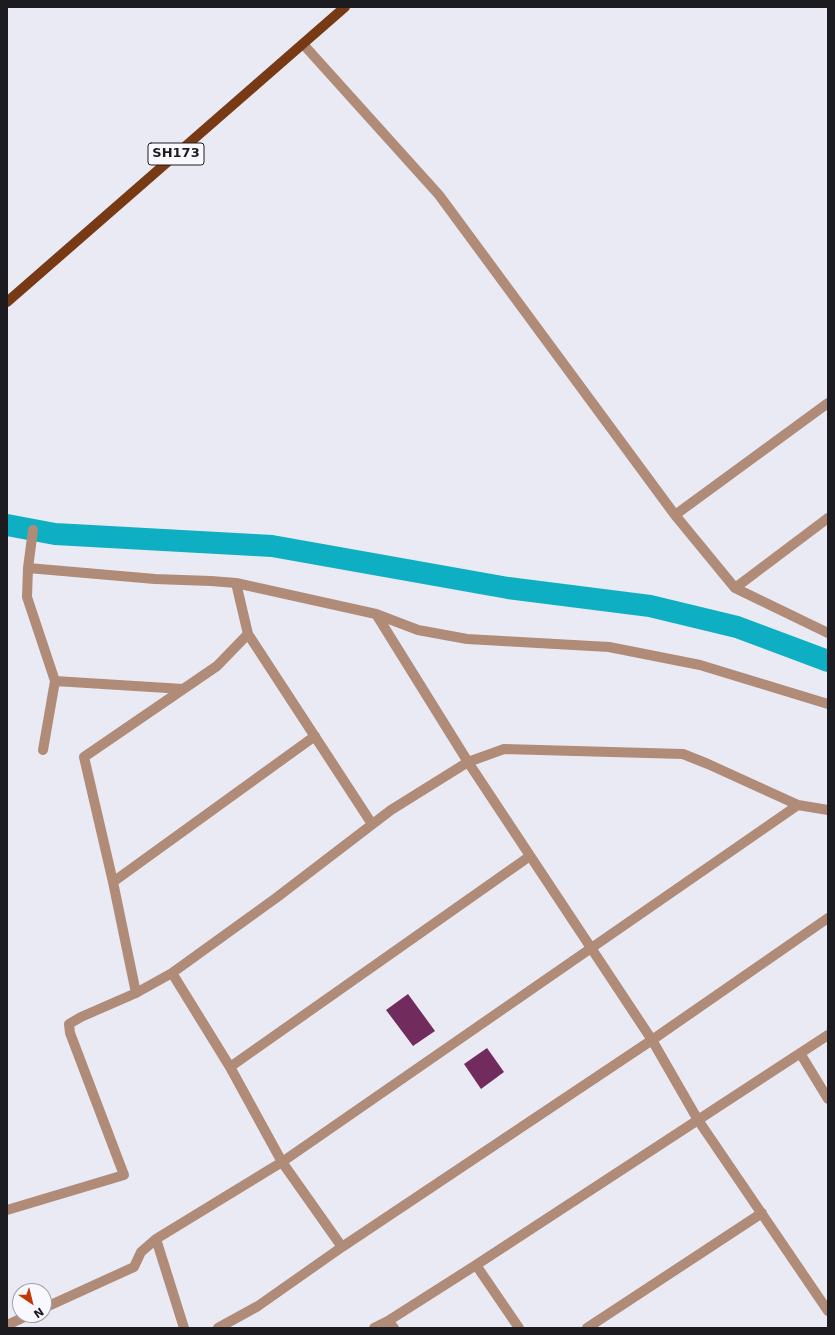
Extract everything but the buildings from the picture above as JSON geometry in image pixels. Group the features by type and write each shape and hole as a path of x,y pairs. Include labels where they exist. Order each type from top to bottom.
{"main road":[{"name":"SH173","path":"7,302 345,7"}],"street":[{"path":"303,44 439,195 675,515 735,588 828,633"},
{"path":"675,515 828,403"},
{"path":"735,588 828,518"},
{"path":"33,530 28,568 27,597 56,681 43,750"},
{"path":"28,568 155,579 211,580 236,583 376,614 418,630 467,639 609,647 700,665 828,704"},
{"path":"236,583 248,634 372,824"},
{"path":"376,614 468,762 652,1040 698,1120 828,1311"},
{"path":"136,993 113,882 84,757 217,666 248,634"},
{"path":"56,681 183,689"},
{"path":"113,882 315,736"},
{"path":"7,1210 124,1175 70,1033 69,1024 81,1017 136,993 172,973 259,911 391,810 468,762 504,749 683,754 798,805 828,810"},
{"path":"52,1304 134,1267 141,1252 156,1239 282,1162 798,805"},
{"path":"230,1067 530,856"},
{"path":"218,1328 258,1306 342,1247 652,1040 828,918"},
{"path":"172,973 230,1067 282,1162 342,1247"},
{"path":"374,1328 391,1324 476,1265 828,1035"},
{"path":"800,1053 828,1099"},
{"path":"587,1328 762,1214"},
{"path":"156,1239 184,1328"},
{"path":"476,1265 519,1328"}],"waterway":[{"path":"7,525 55,534 272,546 508,588 650,606 737,627 828,661"}]}
